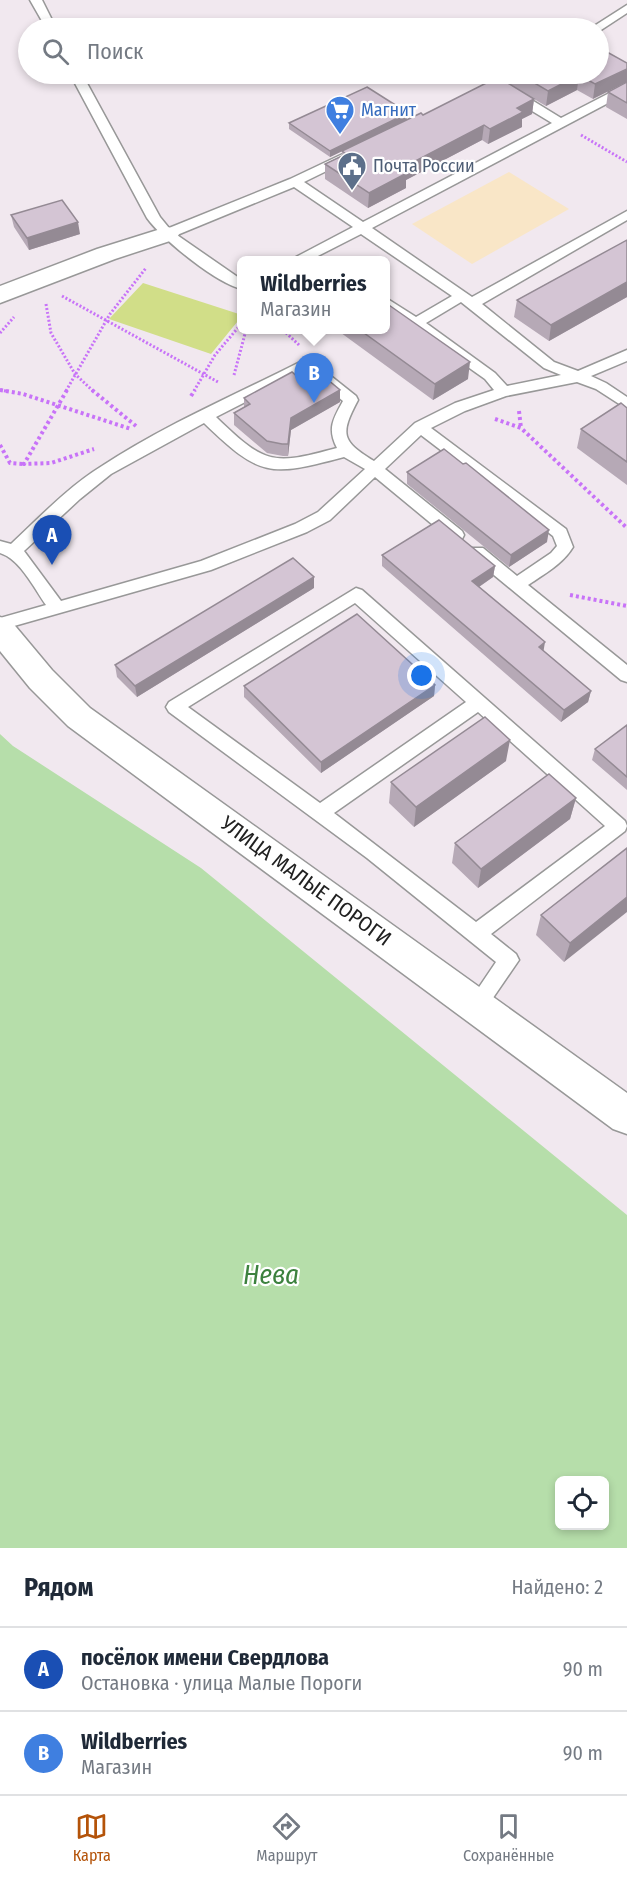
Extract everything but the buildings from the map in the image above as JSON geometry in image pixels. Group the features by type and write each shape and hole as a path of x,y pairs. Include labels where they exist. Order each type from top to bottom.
{"street":[{"path":"0,295 42,282 106,254 170,236"},
{"name":"УЛИЦА МАЛЫЕ ПОРОГИ","path":"0,629 41,679 79,717 627,1116"}],"lane":[{"path":"36,0 46,18"},
{"path":"609,20 627,8"},
{"path":"81,84 154,218 170,236 237,283"},
{"path":"322,256 362,228 627,88"},
{"path":"510,92 561,123"},
{"path":"170,236 294,182 358,151"},
{"path":"294,182 467,300 549,365 601,386 627,405"},
{"path":"416,323 467,300 627,215"},
{"path":"390,305 490,376 504,392"},
{"path":"0,624 205,566 301,528 324,516 420,427 460,408 504,392 577,376 627,354"},
{"path":"56,607 33,573 7,549 82,488 151,440 207,417 236,395 306,364 351,400 342,417 338,435 346,451 374,468 627,675"},
{"path":"207,417 250,457 274,464 301,462 346,451"},
{"path":"420,427 560,533 565,548 558,557 516,585"},
{"path":"476,934 618,826 356,594 175,707 374,852 476,934 509,960 477,1005"},
{"path":"320,813 478,703"}],"path":[{"path":"561,123 627,162"},
{"path":"24,464 105,323 170,236"},
{"path":"42,282 105,323 161,349 236,395"},
{"path":"42,282 51,333 75,374 151,440"},
{"path":"186,402 203,373 237,329"},
{"path":"236,395 237,359 245,334"},
{"path":"0,390 59,406 151,440"},
{"path":"460,408 520,428 627,528"},
{"path":"0,445 10,463 37,466 53,463 101,446 151,440"}],"shaded area":[{"path":"509,172 569,209 472,264 412,224"},
{"path":"143,283 237,313 237,322 211,354 109,319"}],"water":[{"name":"Нева","path":"0,734 13,746 201,868 627,1215 627,1548 0,1548"}],"place":[{"name":"Магнит","path":"340,136"},
{"name":"Почта России","path":"352,192"},
{"name":"Wildberries","path":"314,403"},
{"name":"посёлок имени Свердлова","path":"52,565"}]}
